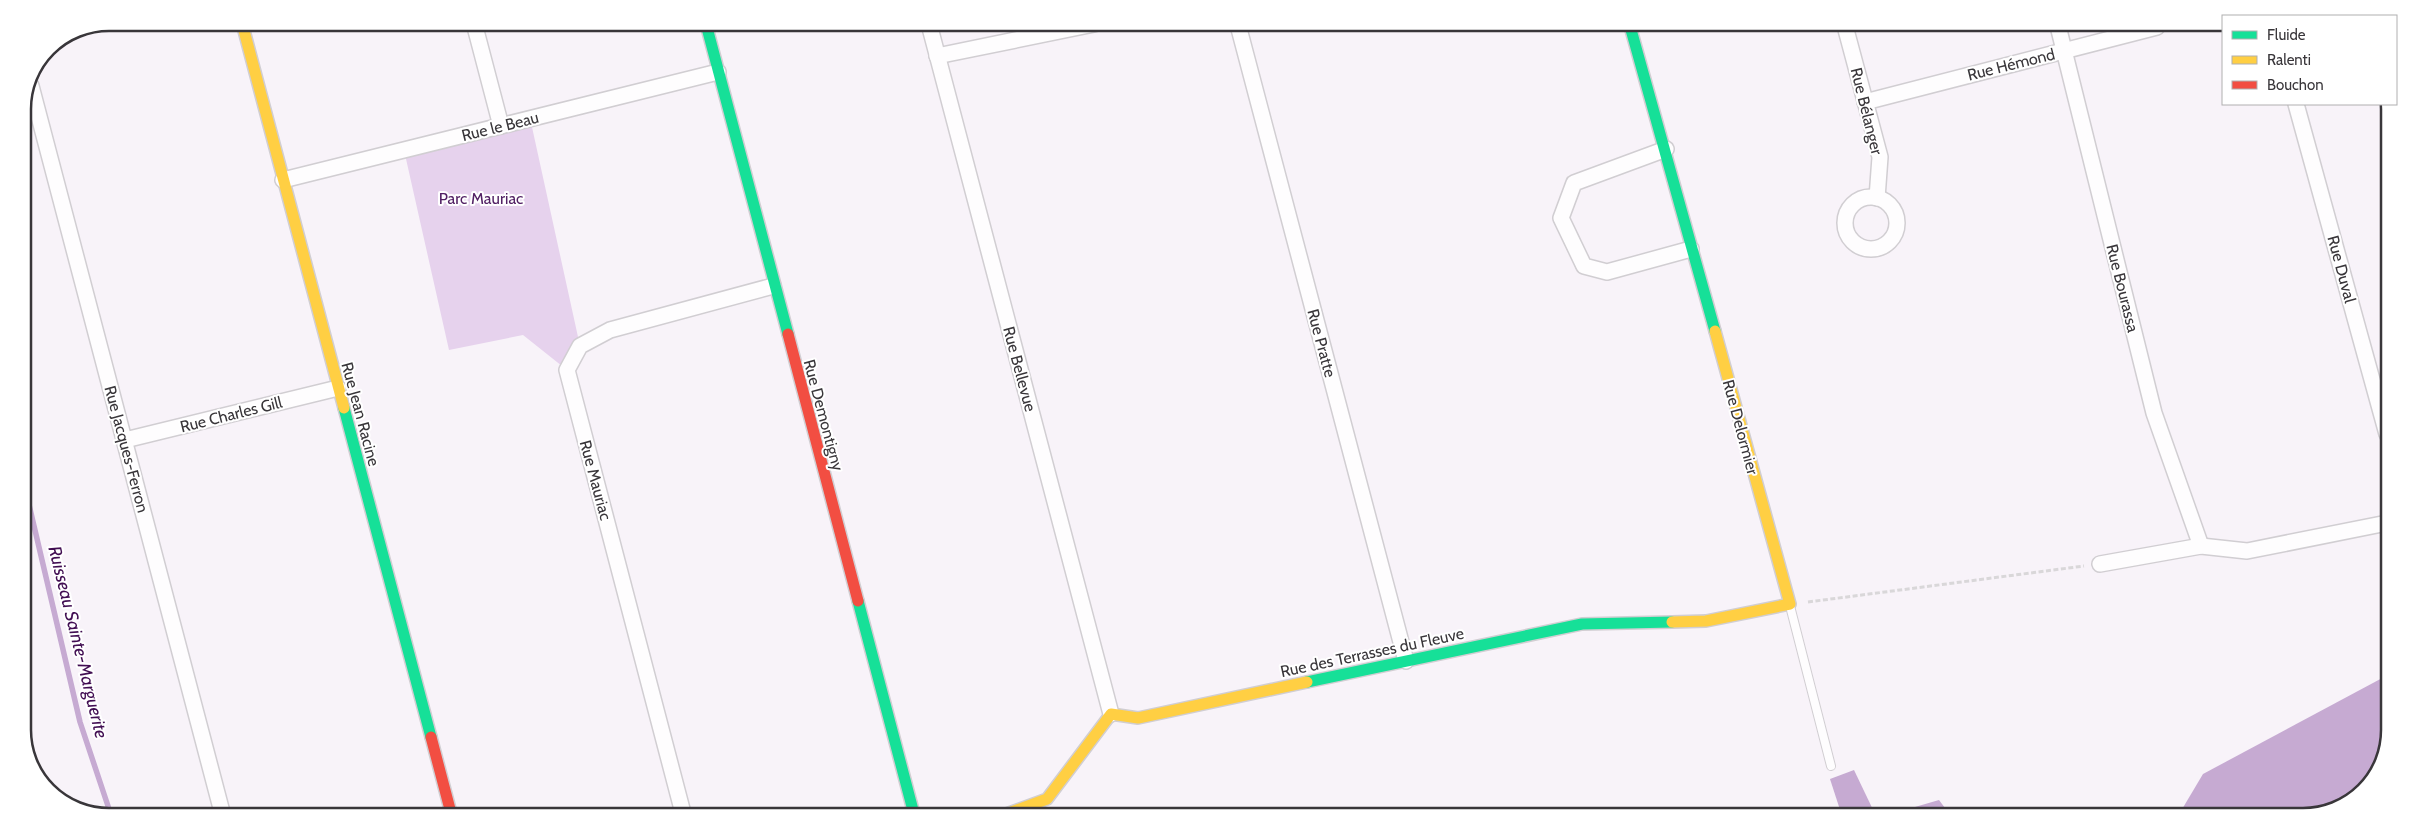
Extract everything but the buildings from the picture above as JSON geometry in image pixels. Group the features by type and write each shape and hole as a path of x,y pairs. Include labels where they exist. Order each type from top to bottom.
{"street":[{"name":"Rue Jean Racine","path":"244,31 450,808"},
{"path":"476,31 501,126"},
{"name":"Rue Demontigny","path":"708,31 773,286 912,808"},
{"name":"Rue Bellevue","path":"931,31 1111,714"},
{"path":"937,56 1060,31"},
{"name":"Rue Pratte","path":"1240,31 1406,661"},
{"name":"Rue Delormier","path":"1631,31 1666,149 1691,249 1790,604"},
{"name":"Rue Bélanger","path":"1847,31 1880,157 1877,198"},
{"name":"Rue Bourassa","path":"2059,31 2154,413 2200,546"},
{"name":"Rue Hémond","path":"1866,102 2141,31"},
{"name":"Rue le Beau","path":"282,180 718,72"},
{"name":"Rue Jacques-Ferron","path":"33,94 221,808"},
{"name":"Rue Duval","path":"2296,105 2381,412"},
{"path":"1666,149 1574,184 1561,218 1584,266 1607,272 1691,249"},
{"name":"Rue Mauriac","path":"683,808 567,370 580,346 610,330 773,286"},
{"name":"Rue Charles Gill","path":"125,440 338,388"},
{"path":"2100,564 2200,546 2247,551 2381,524"},
{"name":"Rue des Terrasses du Fleuve","path":"1111,714 1138,718 1582,624 1706,621 1790,604"},
{"path":"1022,808 1047,799 1111,714"}],"lane":[{"path":"1790,604 1831,766"}],"path":[{"path":"1790,604 2100,564"}],"green space":[{"name":"Parc Mauriac","path":"530,118 580,346 567,370 523,335 449,350 404,150"}],"shaded area":[{"path":"2381,679 2381,730 2377,755 2365,777 2358,785 2346,795 2333,802 2303,808 2183,808 2203,774"},
{"path":"1854,770 1872,808 1839,808 1830,779"},
{"path":"1939,800 1945,808 1912,808"}],"waterway":[{"name":"Ruisseau Sainte-Marguerite","path":"31,513 80,722 109,808"}],"traffic: fast":[{"path":"708,31 788,334"},
{"path":"1631,31 1715,331"},
{"path":"344,408 431,737"},
{"path":"858,601 912,808"},
{"path":"1307,682 1582,624 1672,622"}],"traffic: slow":[{"path":"244,31 344,408"},
{"path":"1672,622 1706,621 1790,604 1715,331"},
{"path":"1022,808 1047,799 1111,714 1138,718 1307,682"}],"traffic: jam":[{"path":"788,334 858,601"},
{"path":"431,737 450,808"}]}
